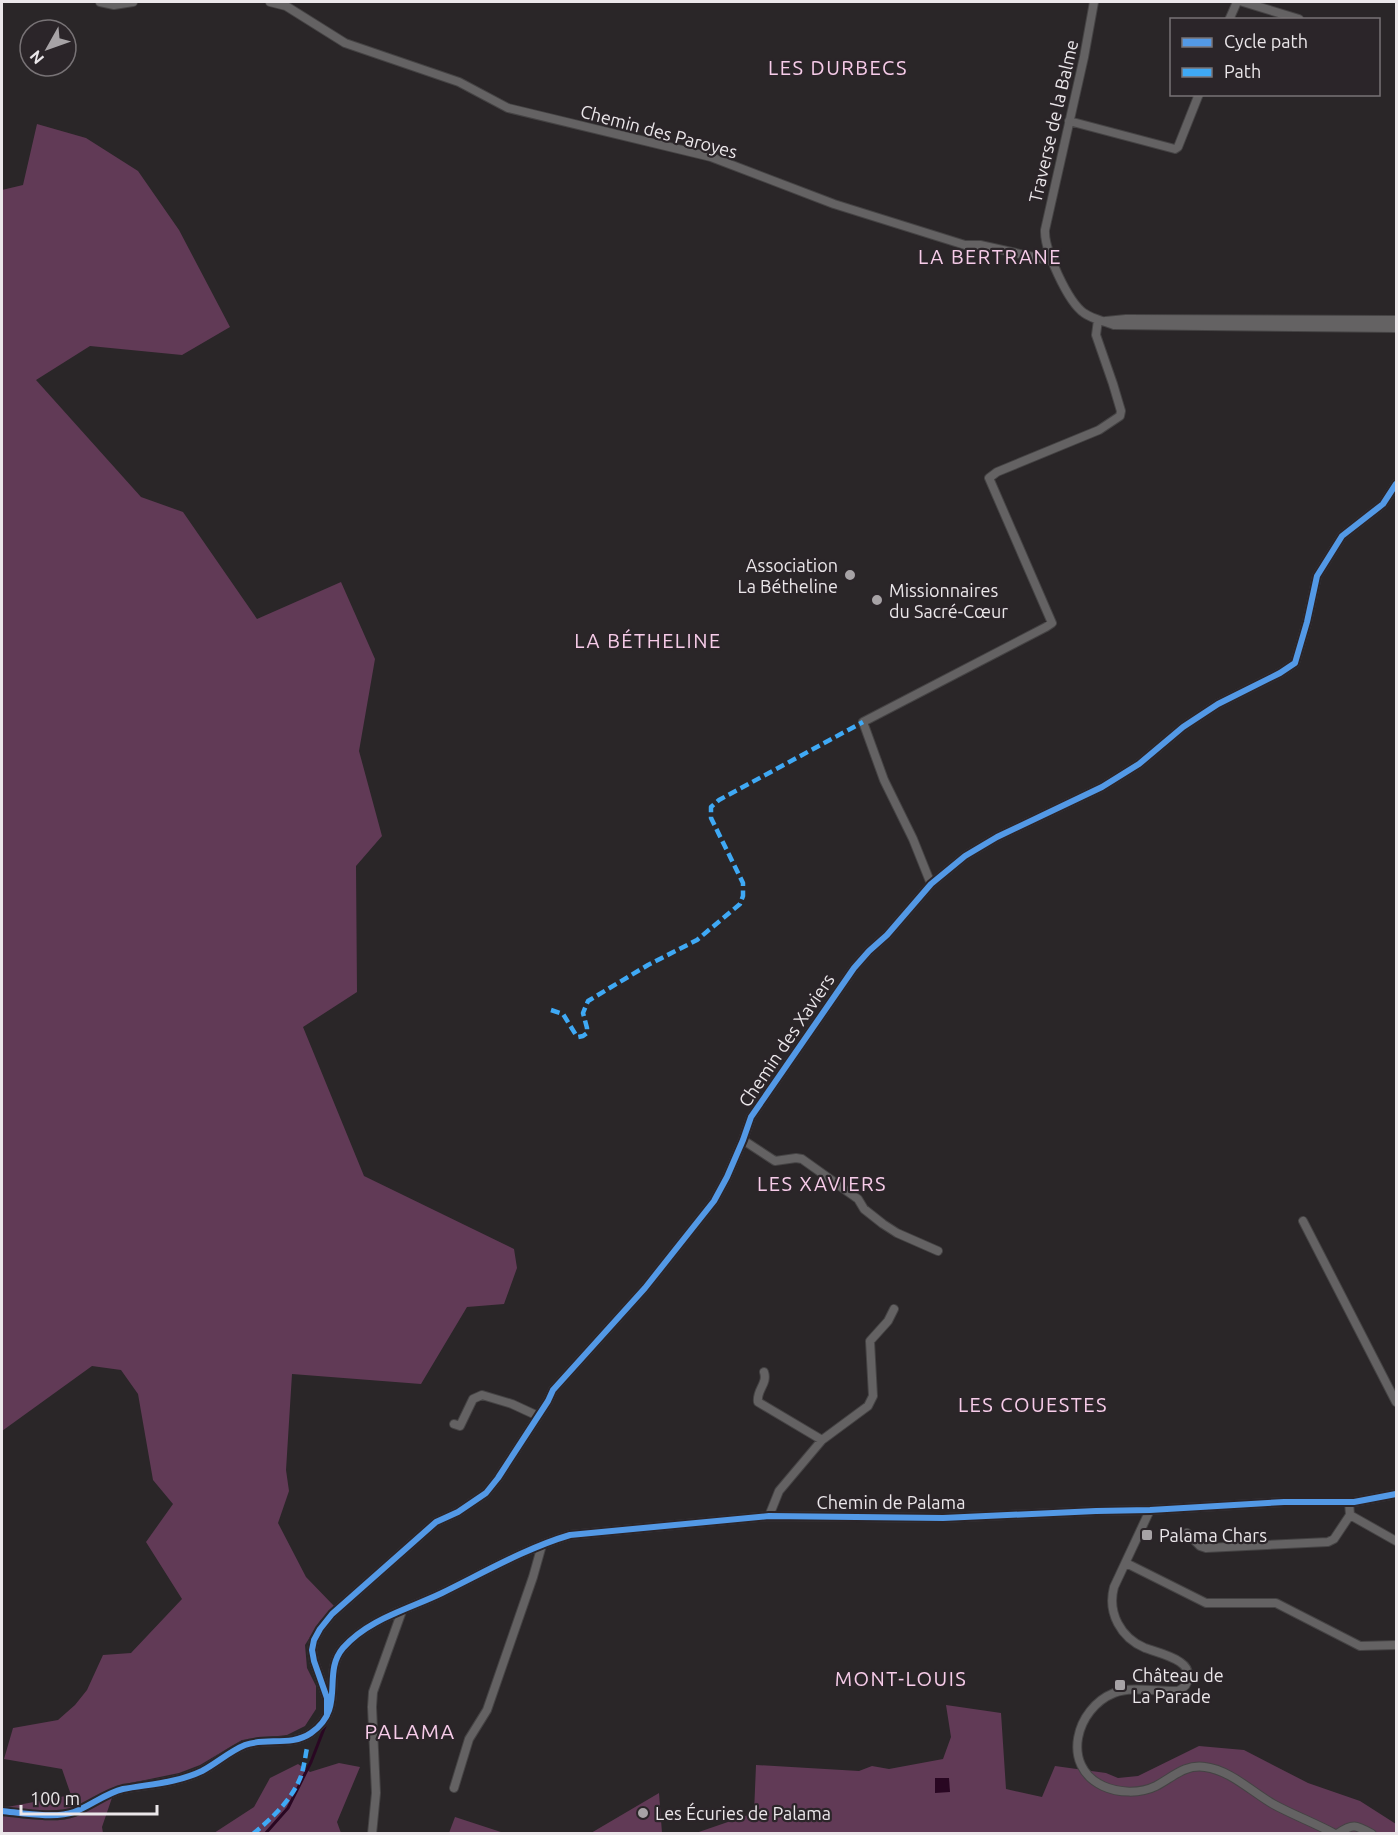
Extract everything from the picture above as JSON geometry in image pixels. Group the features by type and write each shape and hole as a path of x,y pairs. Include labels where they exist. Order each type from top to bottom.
{"street":[{"path":"100,2 114,5 133,2"},
{"name":"Chemin des Paroyes","path":"270,2 286,6 345,43 459,82 508,108 711,157 834,204 965,245 980,245 1052,261"},
{"name":"Traverse de la Balme","path":"1052,261 1045,230 1094,2"},
{"path":"1230,18 1237,2"},
{"path":"1243,2 1296,18"},
{"path":"1069,121 1175,149 1178,147 1198,96"},
{"path":"1052,261 1079,309 1085,315 1101,320 1235,323 1380,323 1396,320"},
{"path":"931,884 913,839 884,780 862,723 1052,622 989,478 997,472 1099,430 1120,416 1121,411 1113,384 1096,335 1101,320"},
{"path":"1380,323 1396,328"},
{"name":"Chemin des Xaviers","path":"327,1715 327,1698 315,1667 312,1650 320,1629 332,1614 376,1577 430,1526 458,1512 486,1493 498,1478 553,1390 645,1288 714,1200 727,1177 751,1117 854,968 887,935 931,884 964,856 1102,787 1139,764 1183,727 1218,704 1295,663 1317,576 1342,536 1383,504 1396,484"},
{"path":"743,1140 775,1161 802,1159 858,1199 864,1209 883,1224 897,1233 938,1251"},
{"path":"1303,1221 1396,1402"},
{"path":"769,1516 779,1491 822,1440 868,1406 873,1396 870,1341 888,1322 894,1309"},
{"path":"764,1372 765,1381 757,1395 758,1402 822,1440"},
{"path":"454,1424 460,1426 473,1399 482,1395 512,1404 538,1416"},
{"name":"Chemin de Palama","path":"327,1715 333,1696 336,1659 343,1648 368,1628 542,1545 570,1534 769,1516 943,1518 1284,1502 1348,1502 1396,1494"},
{"path":"1187,1533 1200,1546 1206,1548 1328,1542 1334,1539 1350,1515 1348,1502"},
{"path":"1150,1510 1114,1587 1112,1599 1114,1614 1119,1625 1131,1640 1180,1662 1188,1670 1189,1680 1178,1691 1123,1690 1113,1693 1093,1707 1082,1723 1077,1747 1081,1763 1090,1777 1096,1783 1110,1789 1140,1791 1157,1785 1185,1769 1205,1767 1226,1775 1275,1805 1336,1833 1349,1826 1357,1826 1372,1833"},
{"path":"1350,1515 1396,1541"},
{"path":"454,1788 469,1739 487,1710 542,1545"},
{"path":"1126,1563 1206,1603 1276,1603 1360,1646 1396,1645"},
{"path":"372,1833 376,1793 373,1692 402,1611"},
{"path":"2,1811 62,1815 72,1813 119,1790 182,1779 202,1771 245,1745 299,1739 311,1733 327,1715"}],"shaded area":[{"path":"37,124 86,138 138,171 179,230 230,327 182,355 90,346 36,380 141,497 183,512 257,619 341,582 375,659 359,751 382,836 356,866 357,992 303,1027 364,1176 514,1249 517,1268 504,1304 467,1307 421,1384 292,1374 286,1470 289,1491 278,1523 306,1577 334,1606 320,1621 305,1645 307,1668 316,1686 316,1709 305,1726 287,1735 242,1740 200,1765 179,1773 116,1786 102,1827 103,1833 2,1833 2,1808 71,1795 62,1769 4,1759 13,1728 58,1720 87,1690 103,1655 131,1653 182,1599 146,1542 173,1504 153,1480 138,1394 121,1370 92,1366 2,1431 2,190 23,185"},
{"path":"946,1705 1001,1713 1006,1789 1042,1797 1055,1766 1106,1773 1118,1778 1138,1776 1199,1746 1244,1750 1308,1783 1360,1801 1396,1824 1396,1834 693,1834 754,1813 756,1765 859,1771 872,1766 889,1769 943,1759 951,1737"},
{"path":"339,1763 360,1767 337,1822 341,1833 214,1833 254,1807 270,1778 298,1764 310,1772"},
{"path":"935,1778 949,1778 950,1792 935,1793"},
{"name":"Les Écuries de Palama","path":"659,1793 662,1833 591,1833"},
{"path":"455,1817 504,1833 449,1833"}],"waterway":[{"path":"265,1834 288,1808 311,1762 325,1726"}],"marked path":[{"path":"551,1010 563,1014 576,1035 583,1036 587,1033 583,1013 588,1001 648,965 697,940 740,904 743,896 743,883 711,818 711,807 719,800 863,722"},
{"path":"253,1834 287,1801 301,1776 307,1748"}],"cycle path":[{"path":"327,1715 327,1698 312,1650 320,1629 332,1614 436,1522 458,1512 486,1493 498,1478 553,1390 645,1288 714,1201 727,1177 751,1117 854,968 887,935 931,884 965,856 997,837 1102,787 1139,764 1183,727 1218,704 1295,663 1317,576 1342,536 1383,504 1396,484"},
{"path":"2,1811 38,1815 66,1814 123,1789 173,1781 193,1775 245,1745 295,1740 303,1737 322,1723 328,1713 337,1658 343,1648 364,1629 521,1554 570,1535 769,1516 943,1518 1284,1502 1354,1502 1396,1494"}],"place":[{"name":"Association La Bétheline","path":"850,575"},
{"name":"Missionnaires du Sacré-Cœur","path":"877,600"},
{"name":"Palama Chars","path":"1147,1535"},
{"name":"Château de La Parade","path":"1120,1685"},
{"name":"Les Écuries de Palama","path":"643,1813"}],"district":[{"name":"LES DURBECS","path":"838,67"},
{"name":"LA BERTRANE","path":"990,256"},
{"name":"LA BÉTHELINE","path":"648,640"},
{"name":"LES XAVIERS","path":"822,1183"},
{"name":"LES COUESTES","path":"1033,1404"},
{"name":"MONT-LOUIS","path":"901,1678"},
{"name":"PALAMA","path":"410,1731"}]}
